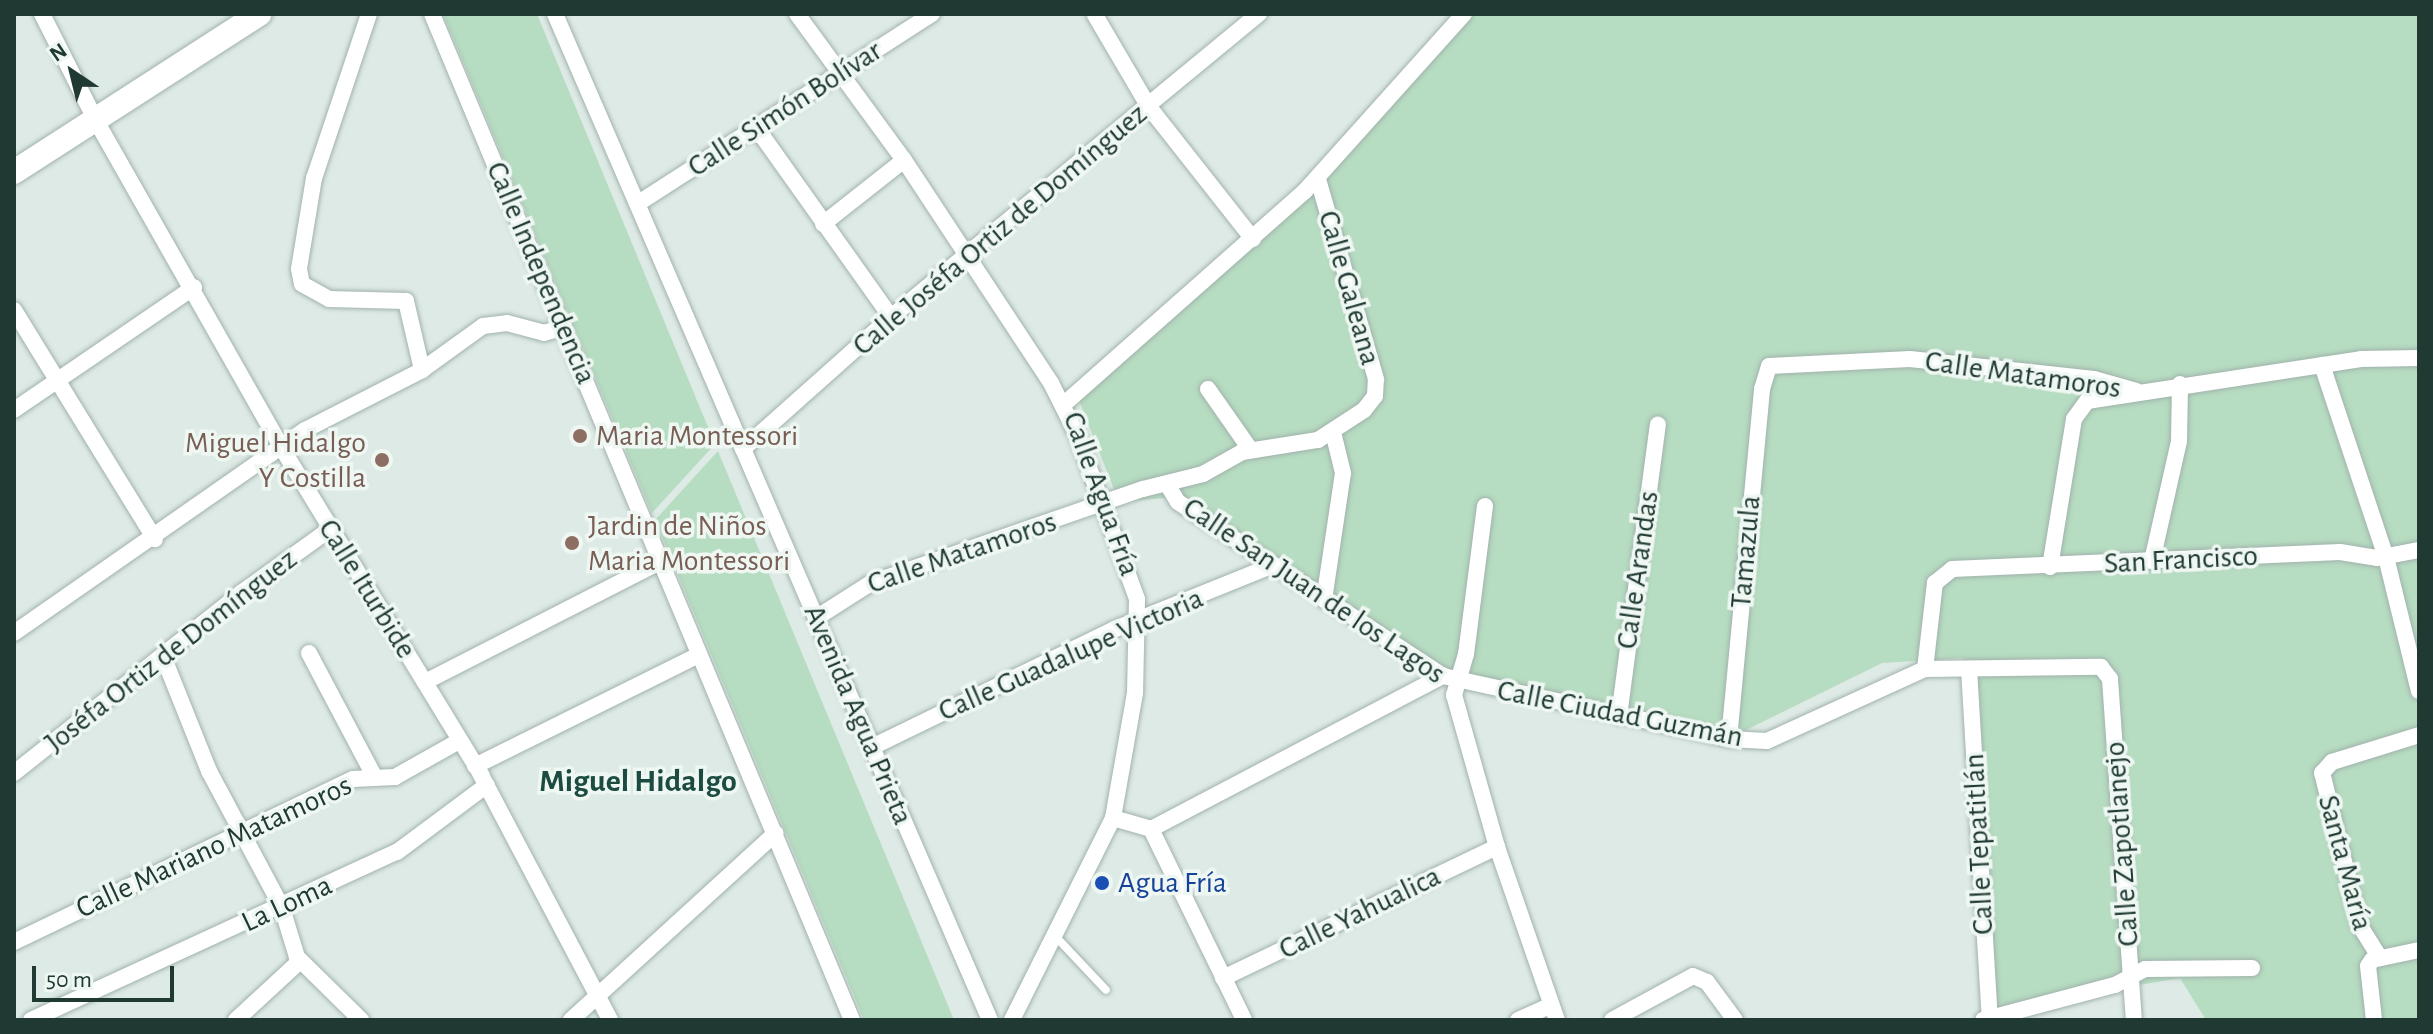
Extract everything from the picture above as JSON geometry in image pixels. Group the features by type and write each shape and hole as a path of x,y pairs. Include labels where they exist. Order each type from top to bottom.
{"street":[{"name":"Calle Iturbide","path":"42,14 95,119 194,287 283,450 487,785 610,1020"},
{"path":"14,172 259,14"},
{"path":"369,14 311,188 299,248 302,284 329,299 406,301 422,370"},
{"name":"Calle Independencia","path":"432,14 852,1020"},
{"name":"Avenida Agua Prieta","path":"555,14 990,1020"},
{"path":"797,14 904,160 1063,405"},
{"name":"Calle Simón Bolívar","path":"637,204 932,14"},
{"name":"Calle Joséfa Ortiz de Domínguez","path":"743,449 966,253 1149,107 1259,14"},
{"path":"1095,15 1149,107 1253,239"},
{"name":"Calle Agua Fría","path":"1012,1020 1113,818 1135,693 1140,622 1132,579 1063,405 1318,179 1459,16"},
{"path":"752,131 763,137 891,317"},
{"path":"823,224 904,160"},
{"name":"Calle Galeana","path":"1318,179 1376,379 1375,396"},
{"path":"14,410 194,287"},
{"path":"14,310 155,539"},
{"path":"17,625 155,539 283,450 305,430 422,370 488,324 507,323 544,333 564,327"},
{"name":"Calle Matamoros","path":"1769,366 1910,359 2094,379 2136,391 2322,365 2419,359"},
{"path":"2322,365 2386,557 2419,691"},
{"name":"Tamazula","path":"1729,739 1762,389 1769,366"},
{"path":"2152,561 2177,454 2180,384"},
{"path":"1208,389 1250,449"},
{"path":"2050,567 2079,408 2097,396 2136,391"},
{"name":"Calle Matamoros","path":"816,618 871,583 1104,503 1212,470 1250,449 1309,443 1333,432 1375,396"},
{"name":"Calle Arandas","path":"1619,716 1658,425"},
{"path":"1324,600 1343,473 1333,432"},
{"name":"Calle San Juan de los Lagos","path":"1167,484 1178,502 1271,566 1449,679 1497,847 1554,1012"},
{"path":"1113,818 1151,829 1449,679 1466,654 1485,506"},
{"name":"Joséfa Ortiz de Domínguez","path":"14,773 330,529"},
{"name":"San Francisco","path":"1925,669 1935,583 1942,573 2340,552 2386,557 2419,550"},
{"path":"425,682 661,561"},
{"name":"Calle Guadalupe Victoria","path":"872,747 1140,622 1271,566"},
{"path":"309,653 374,776"},
{"path":"475,766 699,655"},
{"path":"163,656 209,771 245,833 282,908 300,961 361,1020"},
{"name":"Calle Ciudad Guzmán","path":"1449,679 1729,739 1767,741 1925,669 2105,670"},
{"name":"Calle Tepatitlán","path":"1969,669 1987,1019"},
{"name":"Calle Zapotlanejo","path":"2105,670 2110,679 2134,1020"},
{"name":"Santa María","path":"2374,1020 2374,962 2360,926 2322,773 2332,762 2419,735"},
{"name":"Calle Mariano Matamoros","path":"14,942 353,779 395,777 459,741"},
{"name":"La Loma","path":"31,1020 282,908 408,845 487,785"},
{"path":"1151,829 1244,1020"},
{"path":"571,1020 776,833"},
{"name":"Calle Yahualica","path":"1223,978 1497,847"},
{"path":"2374,962 2419,950"},
{"path":"236,1020 300,961"},
{"path":"1987,1019 2115,985 2162,966 2252,968"},
{"path":"1612,1020 1699,976 1735,1020"},
{"path":"334,1020 346,1006"},
{"path":"1518,1020 1554,1012"}],"lane":[{"path":"1055,935 1106,990"}],"green space":[{"path":"443,14 537,14 715,444 652,513"},
{"path":"1467,14 2419,14 2419,1020 2206,1020 2180,978 1994,1010 1963,658 1882,663 1742,732 1442,675 1165,498 1119,502 1078,398 1325,167"},
{"path":"718,451 954,1020 864,1020 655,520"}],"place":[{"name":"Maria Montessori","path":"580,436"},
{"name":"Miguel Hidalgo Y Costilla","path":"382,460"},
{"name":"Jardin de Niños Maria Montessori","path":"572,543"},
{"name":"Agua Fría","path":"1102,883"}],"district":[{"name":"Miguel Hidalgo","path":"638,781"}]}
